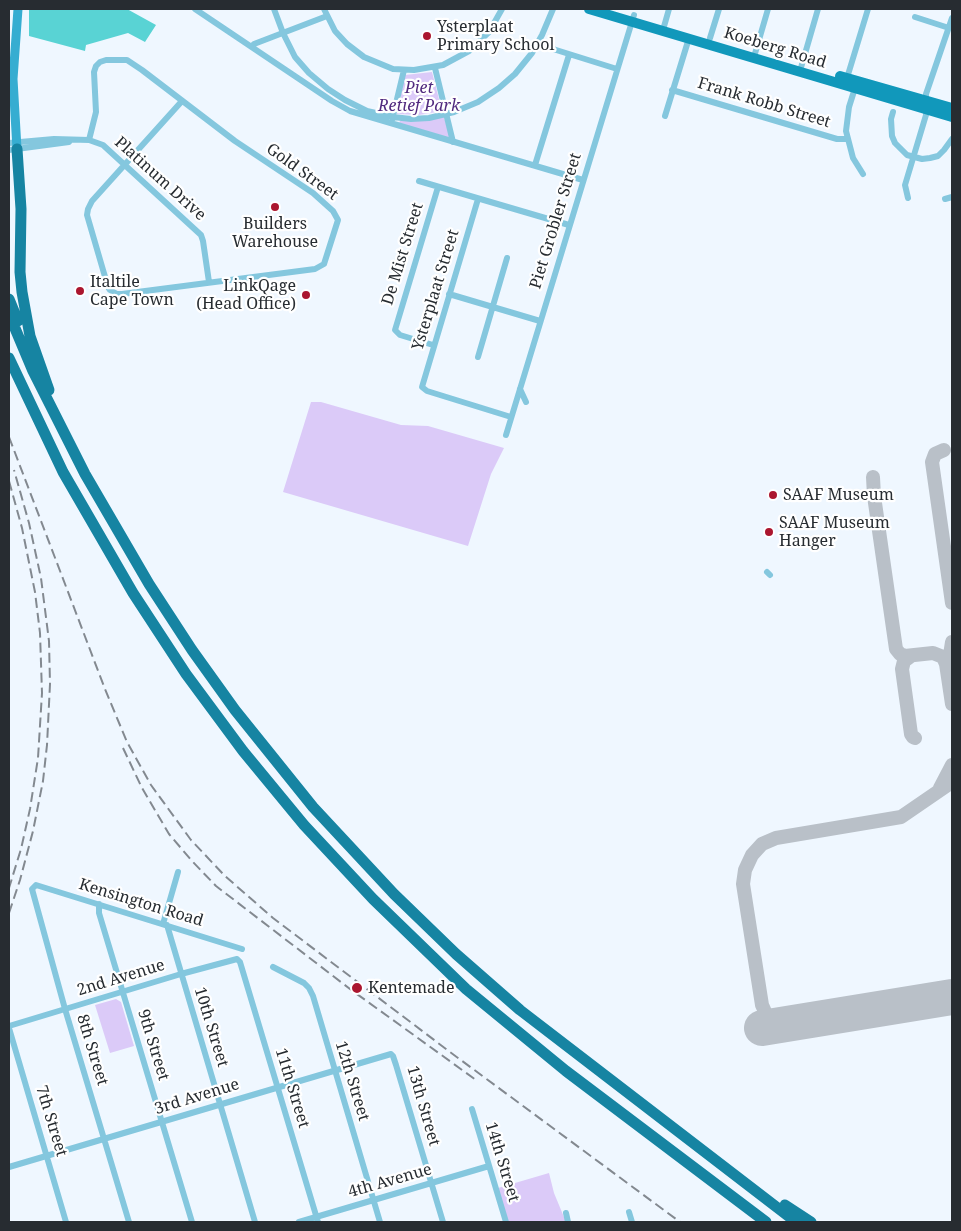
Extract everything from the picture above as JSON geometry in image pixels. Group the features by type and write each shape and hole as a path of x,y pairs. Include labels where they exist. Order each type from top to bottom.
{"highway":[{"path":"13,146 21,209 20,272 25,314 30,336 65,434"},
{"path":"9,298 23,333 33,371"},
{"path":"9,314 33,371 65,434 105,510 149,584 238,714 313,807 391,891 463,960 520,1010 796,1222"},
{"path":"9,358 63,472 133,594 197,689 243,751 304,825 373,899 466,989 566,1072 766,1222"},
{"path":"692,1143 811,1222"}],"main road":[{"name":"Koeberg Road","path":"589,9 633,18"},
{"name":"Koeberg Road","path":"611,9 689,38 801,68 854,88 926,105 952,108"},
{"name":"Koeberg Road","path":"664,28 710,38 754,54"},
{"name":"Koeberg Road","path":"801,68 847,78 926,105 952,117"}],"street":[{"path":"18,9 13,79 13,146 55,145 86,140"},
{"path":"194,9 350,111 392,120 420,119 447,114 470,106 499,88 521,67 537,44 553,9"},
{"path":"274,9 283,33 296,57 319,82 352,104 453,142 582,180"},
{"path":"324,9 341,37 364,57 383,66 404,70 435,68 451,62 469,51 489,32 502,9"},
{"path":"664,28 669,9"},
{"path":"710,38 719,9"},
{"path":"754,54 768,9"},
{"path":"801,68 818,9"},
{"path":"847,78 868,9"},
{"path":"252,47 254,44 327,16"},
{"path":"915,17 949,28"},
{"name":"Piet Grobler Street","path":"506,435 582,180 633,18"},
{"path":"908,198 905,185 914,157 926,105 926,94 952,18"},
{"path":"665,116 689,38"},
{"path":"537,44 617,69"},
{"path":"534,165 569,55"},
{"name":"Gold Street","path":"86,140 96,112 94,72 100,62 106,60 128,60 235,142 320,198 333,211 338,220 327,260 320,267 117,294 110,290 87,215 92,201 125,165"},
{"path":"435,68 453,142"},
{"path":"392,120 404,70"},
{"path":"314,89 319,82"},
{"path":"854,88 847,119 847,139 853,158 863,174"},
{"name":"Frank Robb Street","path":"672,90 837,139 847,139"},
{"path":"125,165 182,101"},
{"path":"893,112 890,128 892,136 900,150 914,157 922,159 938,156 950,144 952,139"},
{"name":"Platinum Drive","path":"86,140 97,142 103,146 201,235 209,282"},
{"path":"419,181 569,225"},
{"name":"De Mist Street","path":"433,345 400,335 395,330 438,187"},
{"path":"945,199 952,197"},
{"name":"Ysterplaat Street","path":"478,199 422,384 424,390 511,417"},
{"path":"478,356 507,258"},
{"path":"449,294 540,321"},
{"path":"520,389 526,402"},
{"path":"165,925 178,872"},
{"name":"Kensington Road","path":"33,886 36,885 242,949"},
{"name":"8th Street","path":"33,886 31,892 129,1222"},
{"name":"9th Street","path":"99,904 98,913 192,1222"},
{"name":"10th Street","path":"165,925 254,1222"},
{"name":"2nd Avenue","path":"9,1027 180,974 234,959 240,962"},
{"name":"11th Street","path":"240,962 317,1220"},
{"name":"12th Street","path":"273,967 304,983 309,988 380,1222"},
{"name":"7th Street","path":"9,1027 66,1222"},
{"name":"3rd Avenue","path":"9,1168 335,1070 388,1055 393,1056"},
{"name":"13th Street","path":"393,1056 443,1222"},
{"name":"14th Street","path":"472,1109 506,1222"},
{"name":"4th Avenue","path":"300,1222 317,1220 374,1200 489,1166"},
{"path":"629,1212 632,1222"},
{"path":"566,1213 568,1222"}],"green space":[{"name":"Piet Retief Park","path":"432,72 442,111 419,115 397,114 405,75"},
{"path":"444,117 450,138 399,123 400,121"},
{"path":"311,402 321,402 401,425 428,426 504,448 491,474 468,546 283,492"},
{"path":"116,999 121,1002 134,1046 110,1053 95,1005"},
{"path":"549,1173 554,1193 566,1222 508,1222 498,1188"}],"water":[{"path":"29,9 127,9 156,25 145,42 128,33 86,45 85,51 29,36"}],"taxiway":[{"path":"944,450 935,454 932,462 952,603"},
{"path":"873,477 874,496 896,649 905,656 933,653 943,657 946,664 952,704"},
{"path":"948,668 952,642"},
{"path":"911,656 904,661 902,669 911,734 915,738"},
{"path":"940,788 952,765"},
{"path":"790,1023 779,1023 772,1020 766,1014 762,1005 743,884 745,870 752,855 762,844 776,838 901,817 952,782"}],"runway":[{"path":"762,1028 952,997"}],"railway":[{"path":"9,437 127,742 151,785 191,840 225,876 273,918 680,1222"},
{"path":"9,913 33,831 43,781 50,684 49,641 41,578 29,523 14,470"},
{"path":"9,481 22,528 35,592 40,633 42,693 38,758 30,809 21,849 9,888"},
{"path":"123,748 142,788 169,834 216,886 350,989 476,1080"}],"place":[{"name":"Ysterplaat Primary School","path":"427,36"},
{"name":"Builders Warehouse","path":"275,207"},
{"name":"Italtile Cape Town","path":"80,291"},
{"name":"LinkQage (Head Office)","path":"306,295"},
{"name":"SAAF Museum","path":"773,495"},
{"name":"SAAF Museum Hanger","path":"769,532"},
{"name":"Kentemade","path":"357,988"}]}
